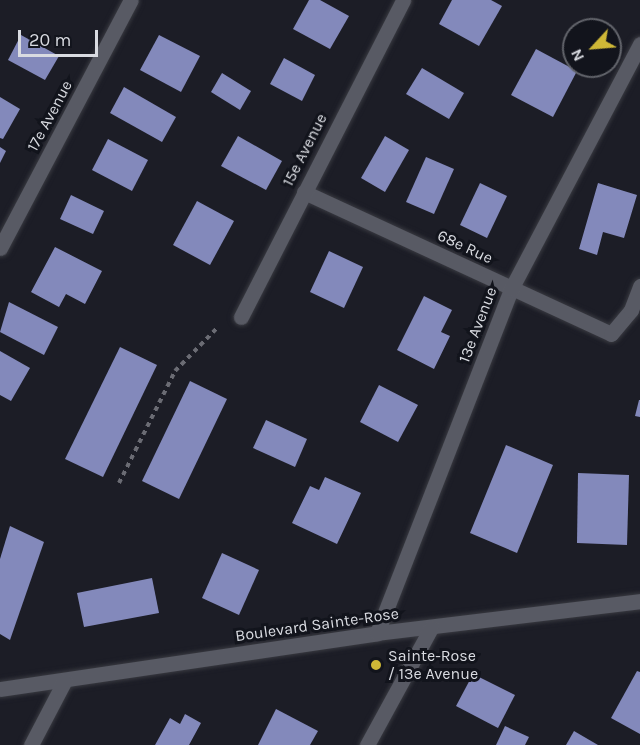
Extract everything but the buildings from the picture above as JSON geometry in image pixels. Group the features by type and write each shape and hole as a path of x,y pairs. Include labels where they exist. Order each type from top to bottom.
{"street":[{"name":"17e Avenue","path":"0,248 131,0"},
{"name":"15e Avenue","path":"241,317 403,0"},
{"name":"13e Avenue","path":"377,633 511,288 640,44"},
{"name":"68e Rue","path":"304,192 611,334 631,310 640,286"},
{"name":"Boulevard Sainte-Rose","path":"0,690 377,633 640,601"},
{"path":"368,745 431,628"},
{"path":"31,745 64,682"}],"path":[{"path":"119,483 175,371 216,329"}],"place":[{"name":"Sainte-Rose / 13e Avenue","path":"376,665"}]}
